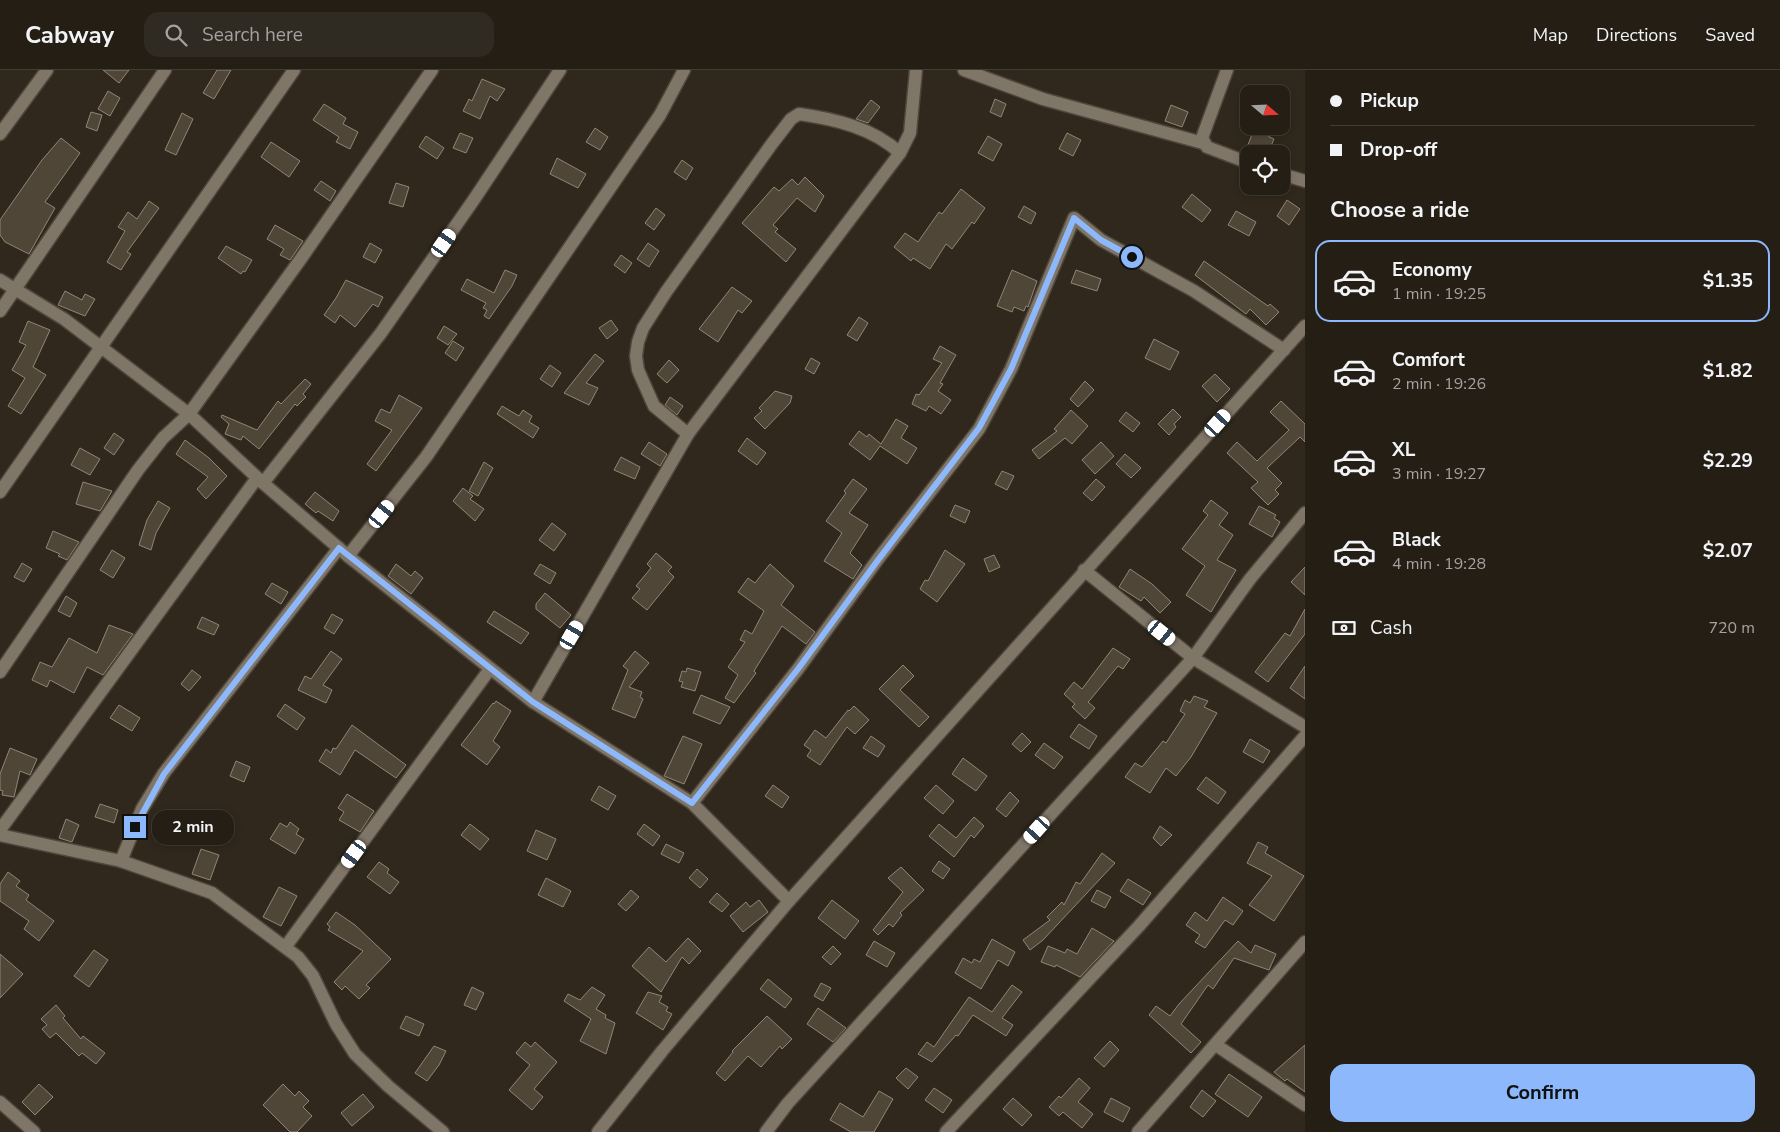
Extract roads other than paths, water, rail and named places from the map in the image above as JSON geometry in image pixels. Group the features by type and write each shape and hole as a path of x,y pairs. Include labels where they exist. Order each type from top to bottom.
{"street":[{"path":"0,134 47,70"},
{"path":"0,311 165,70"},
{"path":"0,492 294,70"},
{"path":"0,672 138,470 163,438 189,414 300,260 432,70"},
{"path":"0,830 260,481 381,333 560,70"},
{"path":"121,861 142,810 164,774 344,552 426,458 660,115 684,70"},
{"path":"533,702 688,434 900,153 910,133 916,70"},
{"path":"964,70 1042,99 1203,143 1207,147 1240,160"},
{"path":"1203,143 1203,132 1227,70"},
{"path":"688,434 654,406 638,370 636,356 638,342 643,328 666,292 771,145 791,119 799,114 866,130 886,140 900,153"},
{"path":"1290,177 1305,181"},
{"path":"692,803 798,669 979,428 1011,369 1074,218 1101,240 1194,290 1284,350"},
{"path":"0,280 64,319 189,414 260,481 344,552 533,702 692,803 789,901"},
{"path":"598,1132 663,1050 789,901 1084,570 1305,326"},
{"path":"766,1132 788,1103 1193,658 1250,579 1305,513"},
{"path":"1084,570 1193,658 1305,727"},
{"path":"286,946 490,669"},
{"path":"946,1132 1139,926 1305,736"},
{"path":"0,835 121,861 212,893 286,946 312,976 336,1024 355,1054 443,1132"},
{"path":"1138,1132 1305,942"},
{"path":"1216,1045 1305,1106"},
{"path":"0,1102 34,1132"}]}
